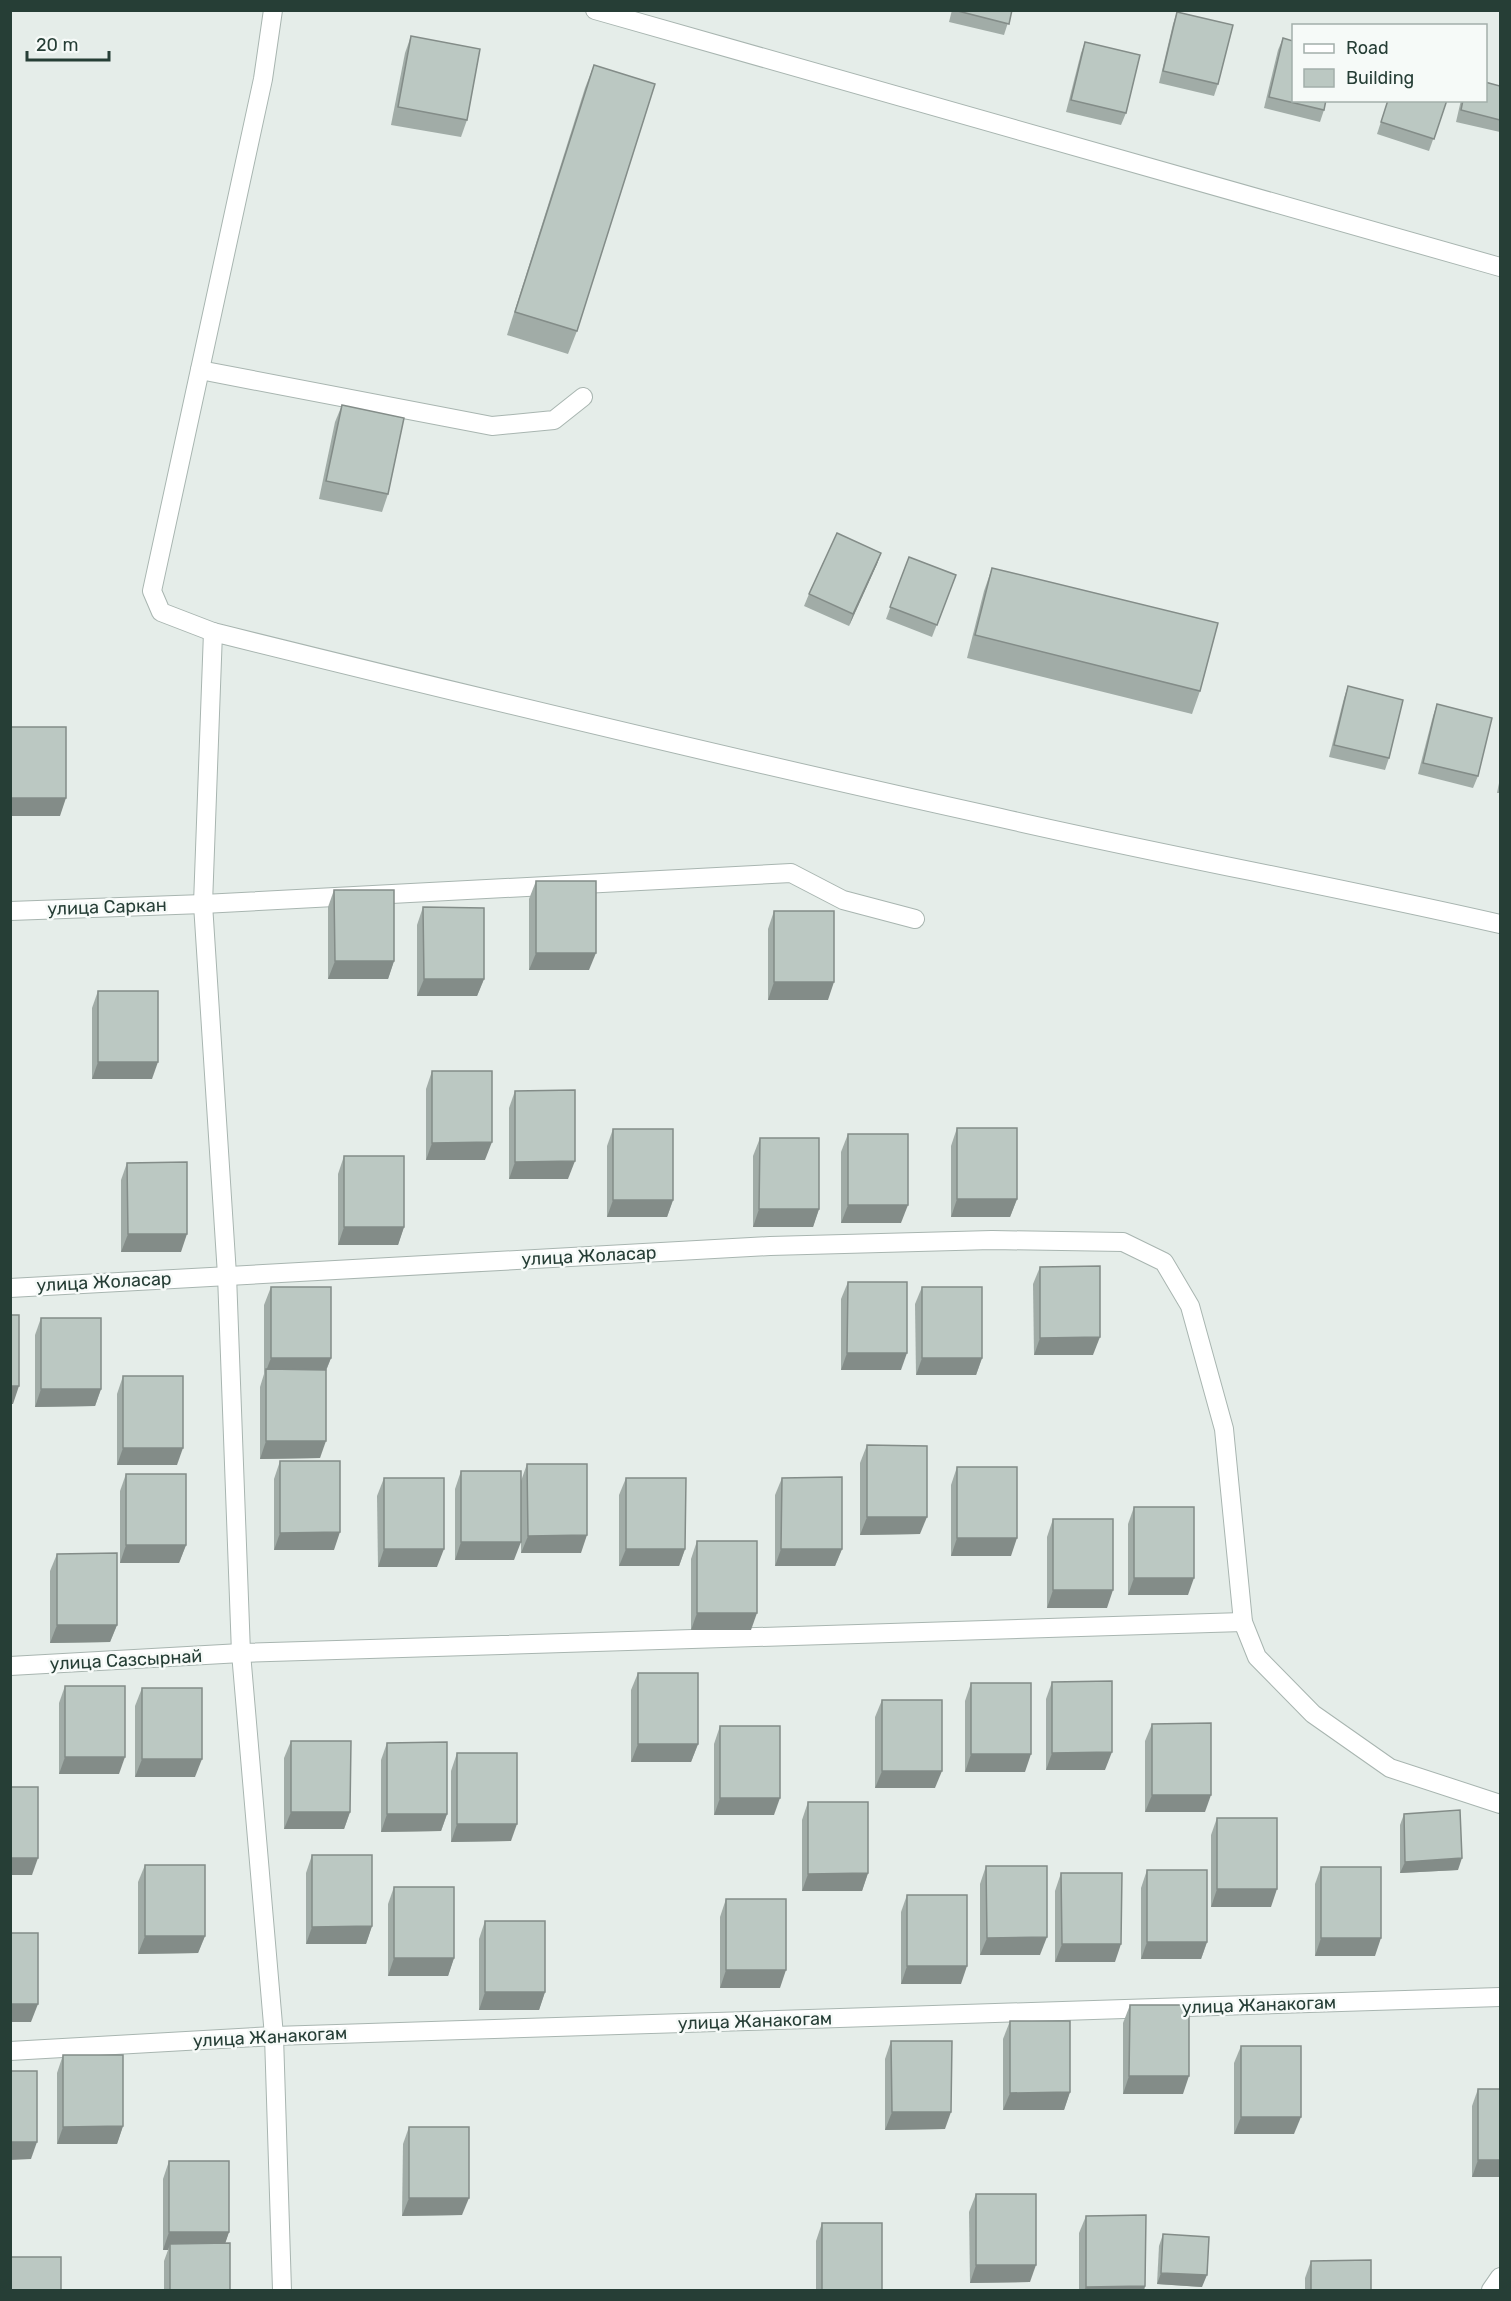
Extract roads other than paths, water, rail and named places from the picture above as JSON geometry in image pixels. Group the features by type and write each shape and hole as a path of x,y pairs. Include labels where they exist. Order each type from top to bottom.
{"street":[{"path":"273,10 263,79 152,591 160,612 213,632 425,685 1003,819 1500,924"},
{"path":"595,10 1500,267"},
{"path":"200,370 492,426 554,420 583,397"},
{"path":"213,632 203,904 227,1275 241,1653 274,2036 282,2290"},
{"name":"улица Саркан","path":"10,911 203,904 791,873 843,900 915,919"},
{"name":"улица Жоласар","path":"10,1288 770,1246 992,1240 1124,1242 1164,1262 1190,1306 1224,1429 1243,1622"},
{"path":"1243,1622 1257,1656 1313,1713 1390,1768 1500,1804"},
{"name":"улица Сазсырнай","path":"10,1666 241,1653 1243,1622"},
{"name":"улица Жанакогам","path":"10,2051 274,2036 1500,1997"},
{"path":"1491,2290 1500,2277"}]}
